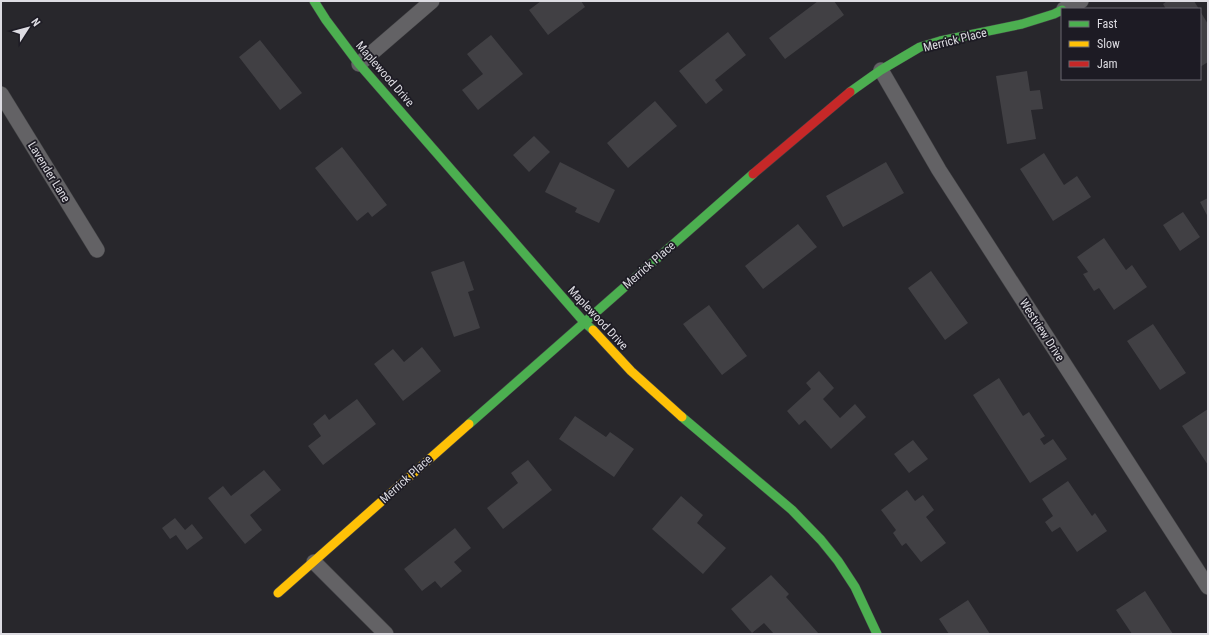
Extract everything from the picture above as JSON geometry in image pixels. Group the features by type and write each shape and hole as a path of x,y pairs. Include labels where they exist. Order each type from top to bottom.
{"street":[{"name":"Maplewood Drive","path":"314,1 334,32 359,64 584,322 636,376 792,510 822,540 855,587 877,634"},
{"path":"359,64 432,1"},
{"name":"Merrick Place","path":"1067,8 1081,1"},
{"name":"Merrick Place","path":"278,593 584,322 846,94 881,70 920,48 940,41 1022,24 1061,11"},
{"name":"Westview Drive","path":"881,70 939,170 1208,587"},
{"name":"Lavender Lane","path":"1,94 97,250"},
{"path":"314,562 386,634"}],"building":[{"path":"541,1 581,1 585,7 548,35 529,10"},
{"path":"818,1 834,1 844,15 785,59 769,38"},
{"path":"1167,1 1194,1 1198,8 1165,8 1163,4"},
{"path":"1201,13 1208,24 1208,62 1201,66"},
{"path":"728,32 746,55 715,80 723,90 706,104 679,71"},
{"path":"491,35 523,74 478,110 462,90 483,74 467,54"},
{"path":"260,40 302,93 280,110 239,57"},
{"path":"1027,71 1030,91 1040,90 1043,109 1031,110 1036,139 1007,144 996,76"},
{"path":"655,101 677,126 628,168 607,143"},
{"path":"534,136 550,152 529,172 513,155"},
{"path":"342,147 387,205 372,217 368,212 357,221 315,168"},
{"path":"1044,153 1064,185 1077,176 1091,197 1053,221 1020,169"},
{"path":"560,162 615,190 599,223 575,212 577,208 545,192"},
{"path":"886,162 904,193 843,227 826,196"},
{"path":"1208,198 1208,217 1200,202"},
{"path":"1183,212 1200,237 1180,251 1163,225"},
{"path":"798,224 817,247 763,289 745,266"},
{"path":"1104,238 1126,270 1132,265 1147,287 1114,310 1099,288 1094,291 1083,274 1088,272 1077,257"},
{"path":"464,261 474,290 468,292 480,328 454,337 431,272"},
{"path":"931,271 968,323 945,340 908,288"},
{"path":"709,305 747,356 722,375 683,324"},
{"path":"1153,324 1186,373 1160,390 1127,341"},
{"path":"422,347 441,371 403,401 374,364 393,349 404,362"},
{"path":"819,371 834,388 823,399 840,418 855,404 866,417 831,449 805,420 799,425 787,411 811,389 806,383"},
{"path":"999,378 1023,416 1029,412 1045,436 1040,439 1044,445 1053,439 1067,459 1030,483 973,395"},
{"path":"357,399 376,424 323,465 308,446 321,436 313,424 325,414 329,420"},
{"path":"1208,409 1208,465 1182,426"},
{"path":"575,416 606,437 610,432 634,449 614,477 559,439"},
{"path":"913,440 928,459 909,473 894,454"},
{"path":"528,460 552,490 503,529 487,508 518,483 511,473"},
{"path":"264,470 281,490 250,515 262,530 245,544 208,498 223,486 231,496"},
{"path":"1068,481 1092,516 1095,513 1107,531 1077,552 1060,527 1052,532 1045,522 1053,516 1042,499"},
{"path":"907,490 915,501 923,495 934,510 926,517 946,543 921,562 906,543 902,546 893,533 896,530 881,510"},
{"path":"681,496 703,515 697,523 726,548 703,574 652,529"},
{"path":"175,518 185,530 192,524 203,538 187,550 176,535 170,539 162,528"},
{"path":"455,528 471,548 454,562 462,571 441,588 435,581 422,591 404,569"},
{"path":"771,575 789,594 786,597 819,634 774,634 764,623 752,633 731,609"},
{"path":"1145,591 1173,634 1132,634 1116,610"},
{"path":"968,600 990,634 949,634 939,619"}],"traffic: fast":[{"path":"314,1 326,20 359,64 584,322 593,330"},
{"path":"850,92 881,70 920,47 940,41 1022,24 1061,10"},
{"path":"469,424 753,174"},
{"path":"682,417 792,510 821,540 838,561 855,587 877,634"}],"traffic: slow":[{"path":"593,330 631,371 682,417"},
{"path":"278,593 469,424"}],"traffic: jam":[{"path":"753,174 850,92"}]}
